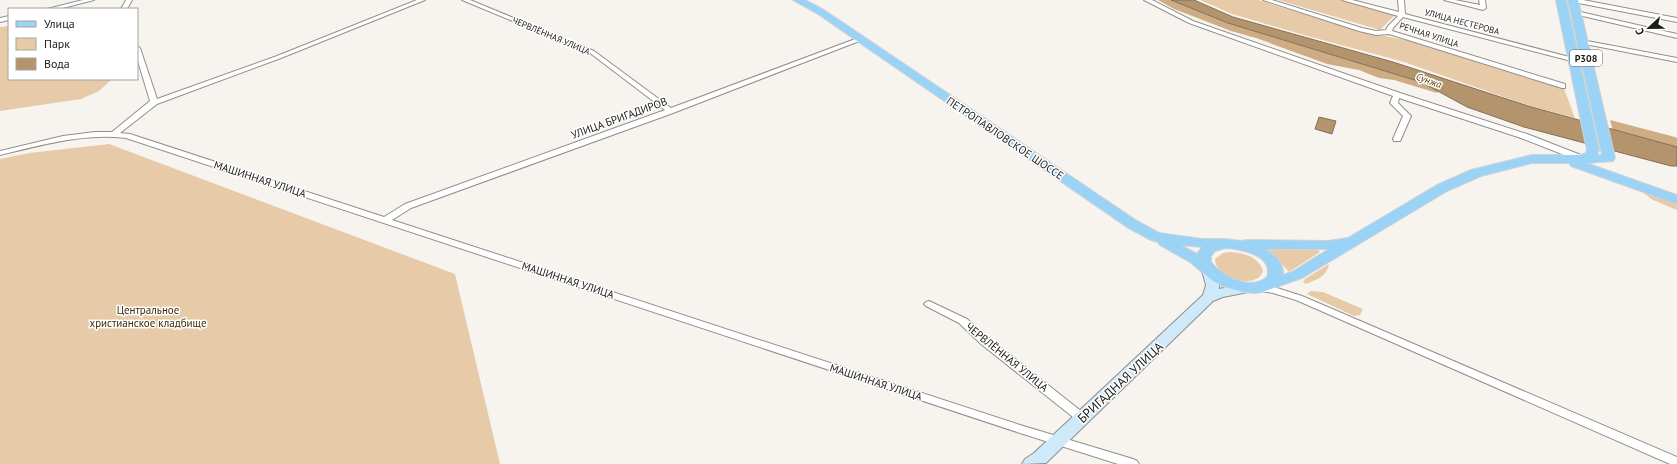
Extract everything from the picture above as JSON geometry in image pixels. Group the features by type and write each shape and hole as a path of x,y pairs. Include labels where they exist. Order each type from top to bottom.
{"main road":[{"name":"ПЕТРОПАВЛОВСКОЕ ШОССЕ","path":"798,0 821,12 1132,224 1156,237 1179,241 1229,244 1328,245 1352,242 1459,180 1476,173 1532,159 1563,159 1588,154 1609,155"},
{"name":"P308","path":"1561,0 1585,112 1588,154"},
{"name":"P308","path":"1572,0 1609,155"},
{"path":"1588,154 1610,176"},
{"path":"1588,154 1632,178 1677,194"},
{"path":"1609,155 1618,168 1632,178"},
{"path":"1563,159 1677,200"},
{"path":"1156,237 1195,259 1222,280 1239,286 1256,287"},
{"path":"1208,298 1226,292 1256,287 1280,275 1297,275 1352,242"},
{"path":"1208,298 1213,290 1213,281 1204,263 1203,256 1207,250 1214,246 1229,244 1245,246 1265,256 1272,262 1280,275"},
{"name":"БРИГАДНАЯ УЛИЦА","path":"1031,464 1040,458 1208,298"}],"street":[{"path":"55,8 91,0"},
{"path":"115,133 154,102 283,56 422,0"},
{"name":"ЧЕРВЛЁННАЯ УЛИЦА","path":"465,0 592,52 670,111"},
{"path":"1147,0 1191,22 1397,95 1524,136 1588,154"},
{"name":"РЕЧНАЯ УЛИЦА","path":"1266,0 1361,30 1376,33 1389,32 1562,86"},
{"name":"УЛИЦА НЕСТЕРОВА","path":"1345,0 1575,60"},
{"path":"1389,32 1390,27 1402,15 1401,0"},
{"path":"1447,0 1483,8 1482,0"},
{"path":"1572,0 1677,20"},
{"path":"1576,13 1677,36"},
{"name":"УЛИЦА БРИГАДИРОВ","path":"386,220 408,206 670,111 860,39"},
{"path":"1582,42 1677,60"},
{"path":"138,51 154,102"},
{"path":"1397,95 1394,103 1407,116 1397,139"},
{"name":"МАШИННАЯ УЛИЦА","path":"0,153 91,134 115,133 127,136 174,150 1013,427 1133,464"},
{"path":"1280,275 1290,290 1299,298"},
{"path":"1256,287 1274,290 1299,298 1677,462"},
{"name":"ЧЕРВЛЁННАЯ УЛИЦА","path":"929,304 963,321 985,341 1082,418"}],"green space":[{"path":"1200,0 1258,0 1355,30 1410,41 1563,86 1575,118 1527,105 1404,62 1232,14"},
{"path":"1278,0 1343,0 1396,14 1380,30"},
{"path":"8,26 8,80 111,80 99,91 81,99 0,111 0,27"},
{"name":"Центральное христианское кладбище","path":"109,144 455,274 500,464 0,464 0,159 29,153"},
{"path":"1638,189 1677,203 1677,210 1653,200"},
{"path":"1258,247 1315,248 1320,252 1289,272 1277,259"},
{"path":"1229,252 1244,254 1257,261 1263,270 1260,276 1254,280 1246,281 1229,277 1222,272 1217,266 1215,259 1223,253"},
{"path":"1329,264 1324,275 1306,284 1303,282 1305,279"},
{"path":"1311,291 1323,292 1363,309 1360,315 1354,316 1307,294"}],"shaded area":[{"path":"1158,0 1171,0 1228,23 1421,82 1438,91 1437,93 1394,80 1379,78 1359,70 1327,64 1256,38 1231,31 1174,9"},
{"path":"1610,120 1675,137 1677,138 1677,149 1613,131"}],"water":[{"name":"Сунжа","path":"1171,0 1194,0 1233,17 1393,62 1528,106 1677,147 1677,166 1671,166 1524,127 1467,107 1421,82 1228,23"},
{"path":"1319,117 1336,121 1332,134 1315,129"}]}
